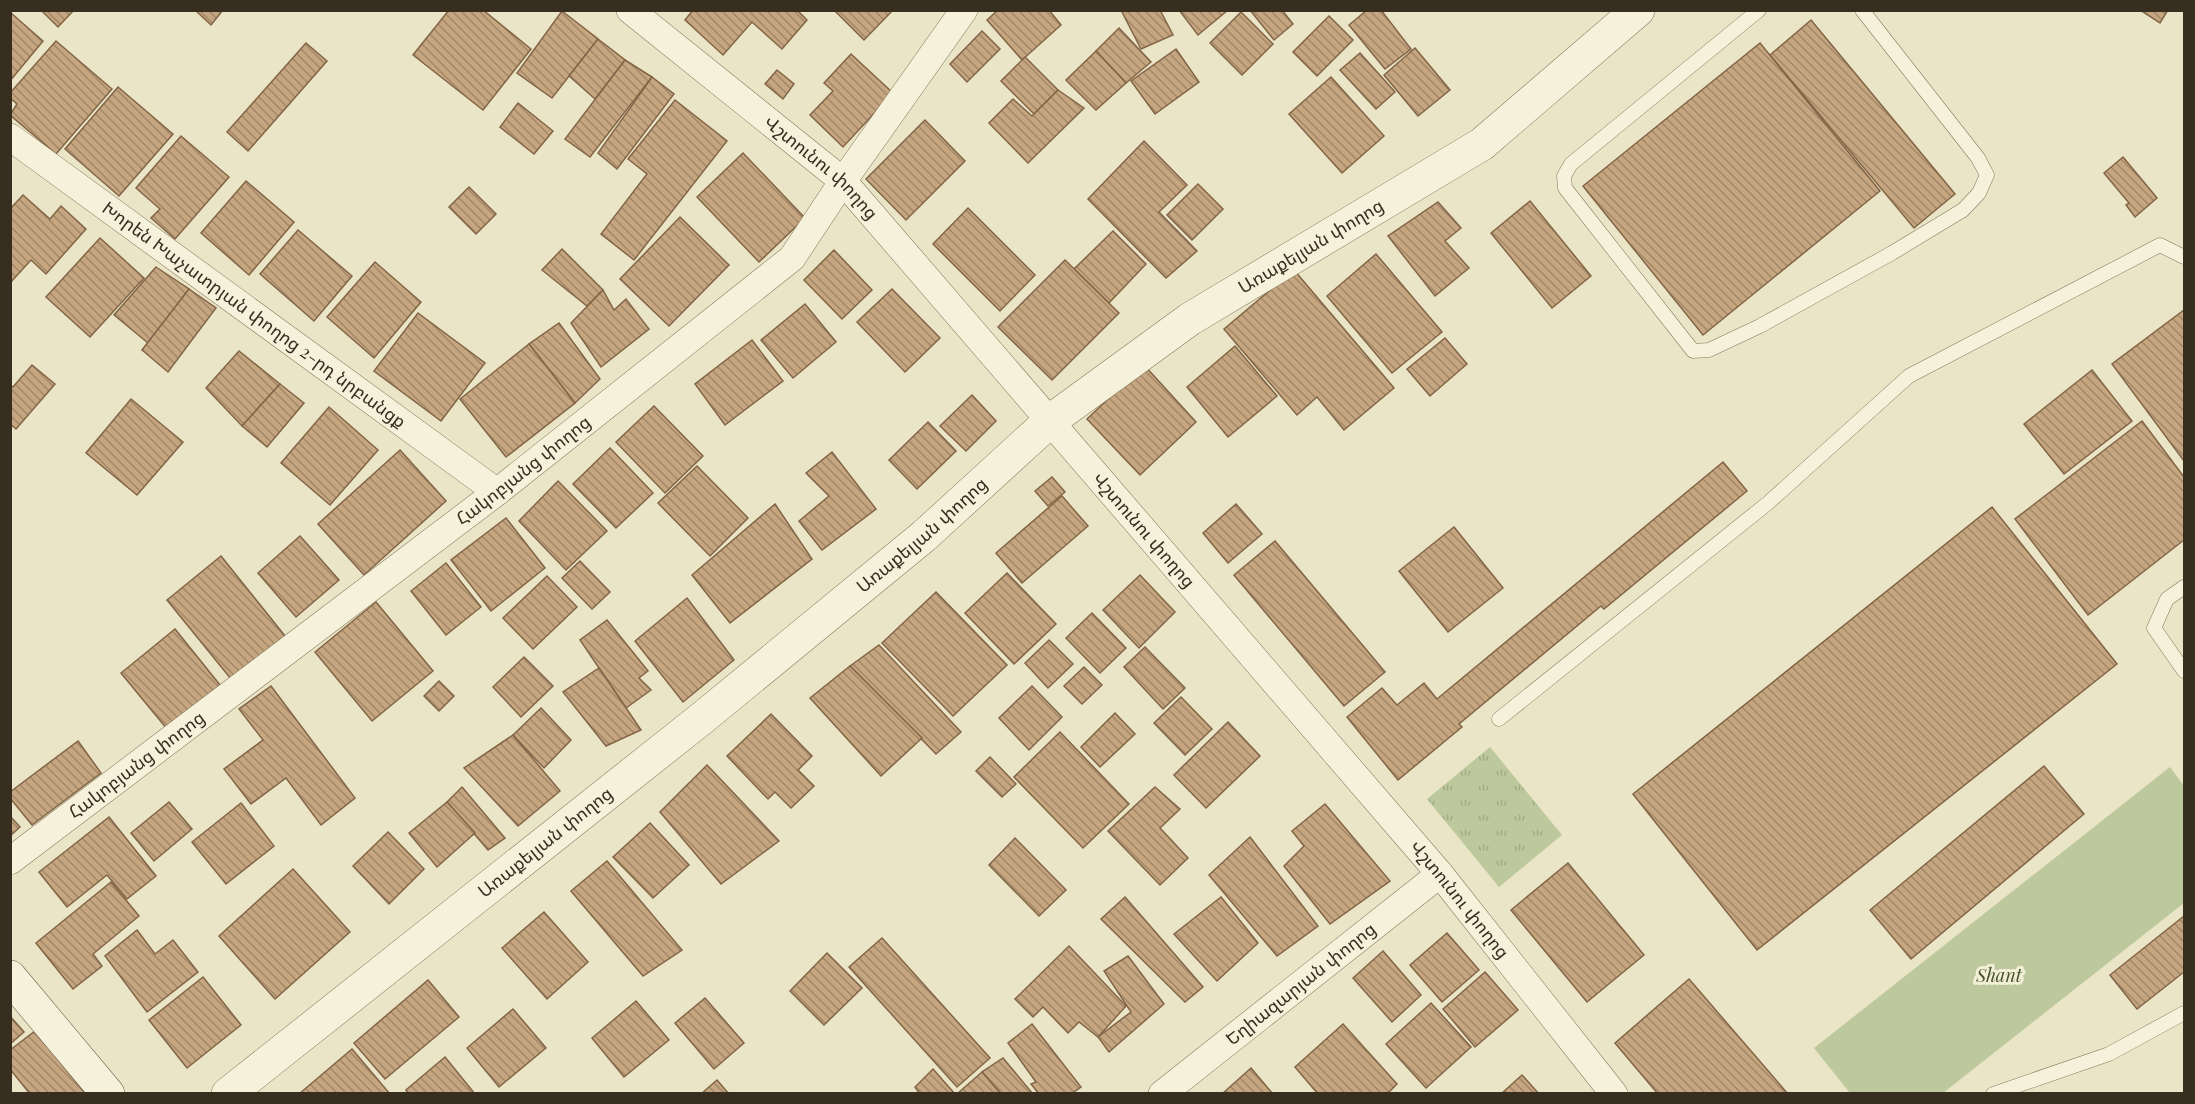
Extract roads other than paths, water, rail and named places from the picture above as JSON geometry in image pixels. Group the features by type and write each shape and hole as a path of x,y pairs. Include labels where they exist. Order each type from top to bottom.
{"street":[{"name":"Վշտունու փողոց","path":"630,10 843,181 1440,874 1614,1094"},
{"name":"Հակոբյանց փողոց","path":"10,861 497,492 792,258 843,181 964,10"},
{"name":"Առաքելյան փողոց","path":"228,1094 765,667 924,536 1050,421 1190,319 1482,144 1638,10"},
{"name":"Խորեն Խաչատրյան փողոց 2-րդ նրբանցք","path":"10,137 497,492"},
{"name":"Եղիազարյան փողոց","path":"1162,1094 1440,874"},
{"path":"10,977 108,1094"}],"lane":[{"path":"1759,10 1571,164 1564,176 1565,188 1693,351 1709,350 1770,321 1963,210 1979,194 1987,175 1978,158 1862,10"},
{"path":"1500,719 1768,503 1909,376 2160,245 2184,257"},
{"path":"2184,587 2167,599 2154,628 2184,671"},
{"path":"1993,1094 2109,1054 2184,1013"}],"park label":[{"name":"Shant","path":"1999,976"}]}
